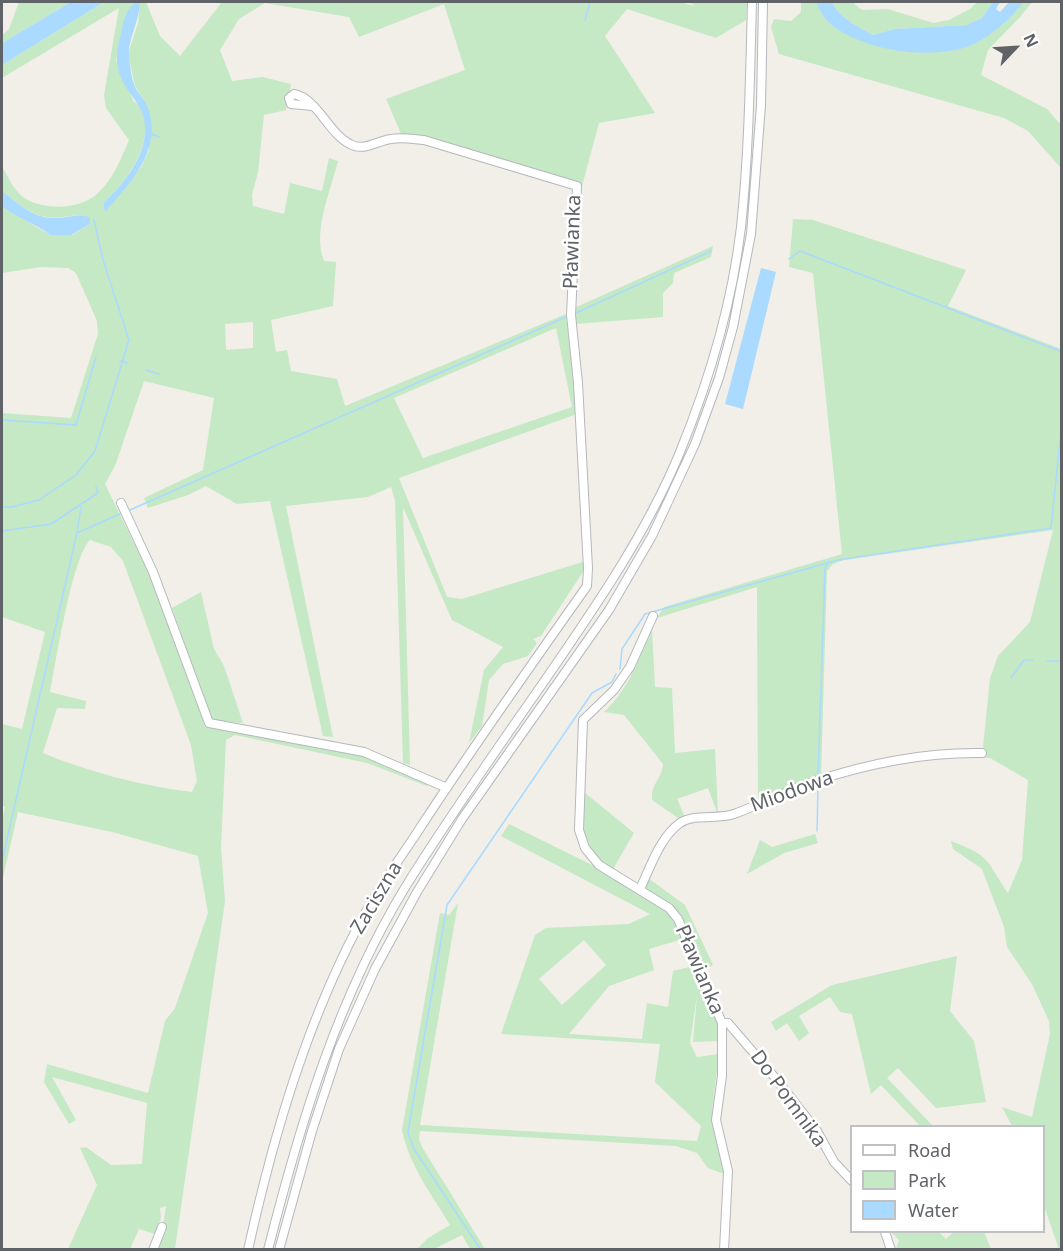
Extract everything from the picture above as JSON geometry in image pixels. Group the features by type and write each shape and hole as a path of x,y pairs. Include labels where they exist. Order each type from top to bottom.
{"street":[{"path":"268,1250 301,1126 330,1045 364,964 391,912 453,813 601,599 653,510 680,453 714,355 736,264 745,178 752,2"},
{"path":"279,1250 312,1131 339,1049 375,969 417,892 462,819 609,610 652,536 695,444 733,327 746,262 757,183 763,2"},
{"name":"Pławianka","path":"312,106 336,135 351,145 369,146 388,139 424,140 577,186 571,315 586,517 586,586"},
{"path":"121,503 153,572 209,723 255,729 364,752 447,788"},
{"name":"Zaciszna","path":"248,1250 268,1161 327,992 368,908 447,788 586,586"},
{"name":"Pławianka","path":"653,616 630,667 614,690 583,720 581,729 581,839 599,865 669,908 678,919 722,1023 722,1076 716,1120 728,1171 724,1250"},
{"name":"Miodowa","path":"640,889 663,842 677,825 687,819 732,815 814,782 842,774 918,757 952,752 982,753"},
{"name":"Do Pomnika","path":"722,1023 728,1023 751,1048 817,1131 834,1162 850,1179"},
{"path":"153,1250 162,1227"},
{"path":"885,1233 891,1250"}],"green space":[{"path":"19,2 71,2 2,43 2,35 9,29"},
{"path":"104,2 146,2 160,36 180,56 222,2 679,2 695,6 689,2 747,2 746,20 716,38 627,9 605,36 655,113 599,123 582,186 420,135 402,136 386,99 465,70 444,4 359,37 349,17 265,3 239,19 220,50 232,81 263,77 291,84 286,110 264,115 258,172 252,195 253,206 284,214 290,183 322,191 329,158 338,161 324,211 320,237 324,261 336,262 333,306 271,320 276,352 287,350 291,371 337,379 345,406 566,314 577,414 399,478 447,597 462,599 586,561 586,567 541,636 533,639 537,643 528,656 503,664 489,680 482,726 469,743 484,670 503,647 452,620 403,507 410,765 403,763 395,500 391,487 368,497 286,506 333,737 323,736 270,501 237,504 206,486 188,495 148,508 144,498 203,470 214,398 144,381 115,466 105,484 151,578 205,726 364,754 430,783 427,786 367,763 235,735 226,740 221,847 225,901 175,1249 156,1249 161,1240 166,1206 160,1208 161,1218 155,1234 139,1229 130,1249 68,1249 97,1185 80,1148 86,1147 111,1165 142,1164 147,1103 52,1077 76,1120 69,1124 44,1082 47,1064 148,1093 165,1021 175,1008 208,913 198,856 112,832 18,812 2,882 2,821 5,807 2,806 2,724 22,729 45,632 2,617 2,413 71,418 98,334 97,321 76,273 68,268 41,267 2,273 2,206 50,235 72,235 90,224 90,219 81,216 47,217 28,210 2,191 2,166 19,194 41,205 62,207 82,203 91,199 108,181 129,140 106,108 104,95 119,8 2,78 2,65","holes":["140,4 138,23 128,54 135,86 147,105 149,150 141,167 105,212 103,204 120,186 133,167 139,156 145,134 144,112 134,102 116,60 126,14","253,322 253,348 226,350 225,324","556,328 572,407 423,458 394,398","90,540 111,547 123,561 191,745 197,781 192,792 116,777 43,753 57,708 85,709 86,701 50,692 71,588 83,550"]},
{"path":"801,2 816,2 827,21 853,37 991,34 1023,2 1032,2 988,50 981,75 1047,109 1061,125 1061,168 1028,131 1004,118 779,54 771,27 774,19 791,21 801,12"},
{"path":"832,2 852,2 862,10 888,9 933,23 949,20 970,9 977,2 993,2 982,18 967,25 894,29 873,35 839,13"},
{"path":"793,219 813,220 966,270 948,306 1061,349 1061,1249 1059,1249 1045,1209 1045,1125 1011,1125 1002,1107 1032,1117 1050,1034 1049,1021 1032,984 1007,947 1004,927 982,869 953,849 951,841 974,851 986,860 1008,893 1022,860 1028,780 990,758 982,758 990,678 998,656 1030,622 1053,530 844,560 833,564 827,571 821,777 758,801 757,587 657,618 664,607 842,554 813,273 789,267"},
{"path":"713,246 711,257 674,273 673,283 663,293 663,317 575,324 574,308"},
{"path":"201,592 214,649 224,666 243,723 212,720 172,608"},
{"path":"652,630 655,687 672,688 675,753 715,749 718,815 708,788 677,799 685,817 678,818 652,800 653,789 661,774 663,764 624,715 604,712 626,684"},
{"path":"584,792 634,833 613,869 588,844 583,817"},
{"path":"509,824 592,865 668,910 683,939 649,949 654,970 609,986 569,1034 642,1039 647,1003 668,1007 673,971 693,966 718,1019 719,1041 693,1042 697,995 690,1043 697,1057 719,1054 712,1110 724,1174 708,1168 697,1153 676,1146 420,1131 419,1139 422,1147 485,1249 470,1249 462,1235 434,1249 417,1249 428,1238 450,1225 416,1168 402,1130 440,913 449,915 458,903 420,1125 697,1141 701,1126 655,1082 660,1044 501,1034 535,935 546,928 629,924 650,914 501,836","holes":["584,940 606,965 562,1005 539,979"]},
{"path":"815,834 818,843 784,853 747,874 760,840 772,847"},
{"path":"648,878 685,905 713,965 704,971 681,914 644,888"},
{"path":"957,956 950,1011 974,1041 986,1102 936,1108 898,1068 887,1078 932,1125 919,1125 881,1085 871,1094 852,1014 840,1012 830,997 799,1016 809,1033 799,1041 787,1023 776,1031 771,1022 832,985"},
{"path":"892,1233 940,1233 946,1239 952,1233 984,1233 991,1249 896,1249 899,1240"}],"water":[{"path":"71,2 104,2 2,65 2,43"},
{"path":"137,2 140,4 139,11 129,57 136,89 148,108 151,138 142,165 105,212 103,204 137,162 144,141 142,111 122,80 117,61 125,17 128,10"},
{"path":"816,2 832,2 839,13 873,35 894,29 967,25 982,18 993,2 1000,2 996,9 1000,12 1009,2 1023,2 1001,26 974,44 958,49 919,53 878,46 842,32 826,20"},
{"path":"2,191 37,215 52,218 86,216 90,218 90,224 71,235 50,235 2,206"},
{"path":"761,268 776,272 743,409 725,404"}],"waterway":[{"path":"585,20 590,2"},
{"path":"152,134 159,137"},
{"path":"2,507 12,507 39,500 76,475 95,451 129,340 103,260 94,220"},
{"path":"576,313 711,251"},
{"path":"789,259 800,251 1062,352"},
{"path":"130,510 566,317"},
{"path":"2,420 76,425 96,357"},
{"path":"120,361 127,363"},
{"path":"146,370 159,374"},
{"path":"620,669 622,649 645,614 838,560 1051,528 1062,423"},
{"path":"2,531 51,524 98,493 96,487"},
{"path":"77,532 81,507"},
{"path":"2,861 77,533 122,513"},
{"path":"818,776 825,568 829,562"},
{"path":"1011,678 1024,660 1033,660"},
{"path":"1047,661 1062,661"},
{"path":"481,1250 414,1149 408,1132 447,905 592,693 612,682 616,674"},
{"name":"Pławianka","path":"1062,766 1062,845"},
{"path":"817,831 818,786"}]}
